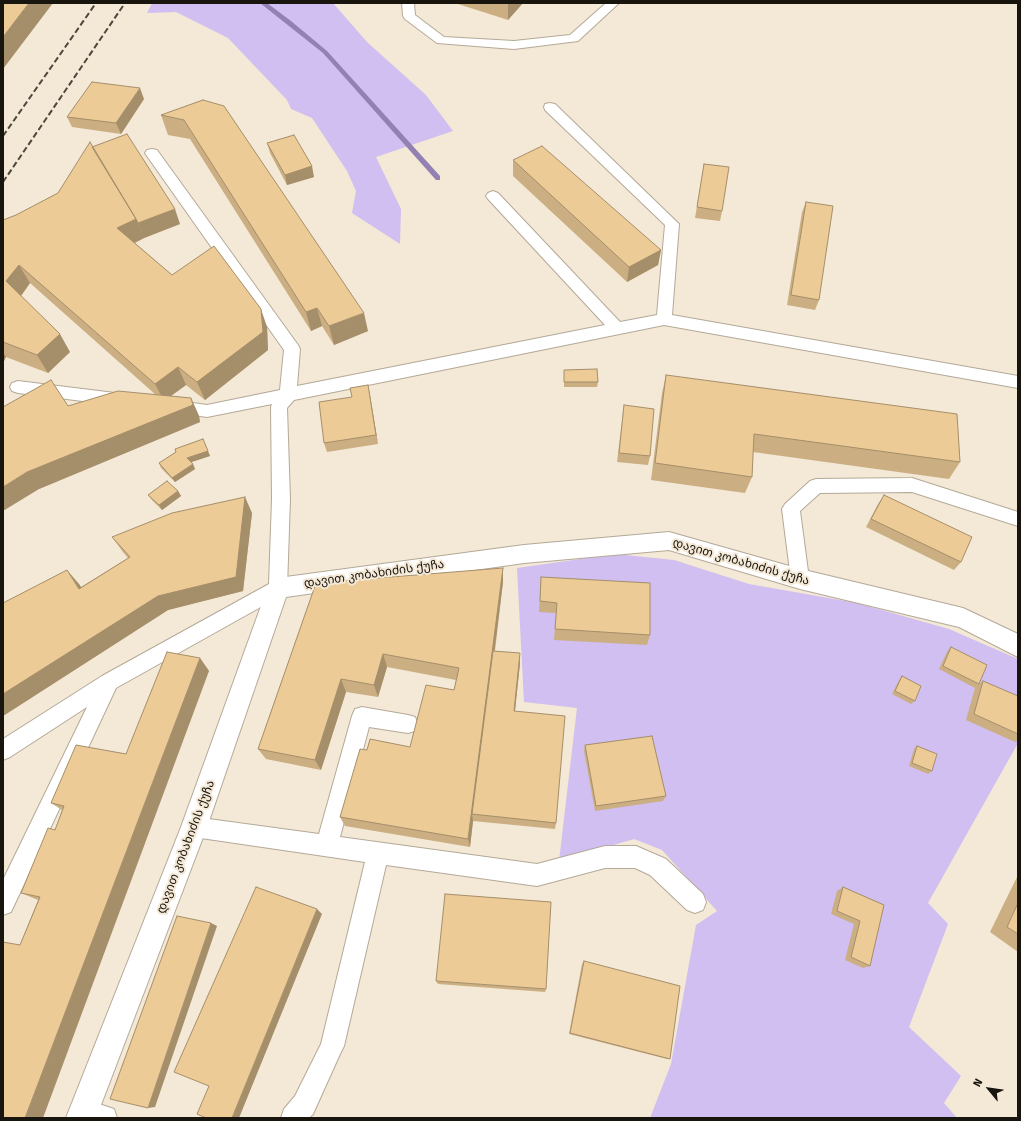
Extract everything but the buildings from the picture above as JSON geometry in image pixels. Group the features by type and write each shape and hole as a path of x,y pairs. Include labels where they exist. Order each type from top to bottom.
{"street":[{"name":"დავით კობახიძის ქუჩა","path":"90,1116 278,588 524,554 669,541 800,579 963,618 1018,646"}],"lane":[{"path":"408,3 409,16 441,40 514,45 574,38 613,3"},
{"path":"550,107 672,224 664,319"},
{"path":"3,750 109,682 278,588 281,499 279,407 288,395 292,349 152,153"},
{"path":"493,196 617,328"},
{"path":"160,405 207,411 664,319 1018,382"},
{"path":"18,387 136,402"},
{"path":"800,579 791,509 816,486 912,485 1018,519"},
{"path":"3,904 109,682"},
{"path":"327,845 362,716 408,724"},
{"path":"194,827 537,875 605,857 636,857 658,867 695,902"},
{"path":"293,1118 304,1105 332,1046 378,853"}],"shaded area":[{"path":"152,3 333,3 367,42 426,95 453,131 376,157 401,209 400,244 352,213 356,191 347,171 312,118 291,109 287,100 228,38 176,12 147,13"},
{"path":"615,554 674,560 749,584 857,603 949,629 1018,659 1018,743 928,903 948,924 909,1027 961,1076 944,1103 957,1118 650,1118 671,1064 696,925 717,911 662,850 634,839 559,861 577,708 524,702 517,568"}],"waterway":[{"path":"263,3 289,22 325,52 438,178"}],"railway":[{"path":"3,136 96,3"},
{"path":"3,182 125,3"}]}
